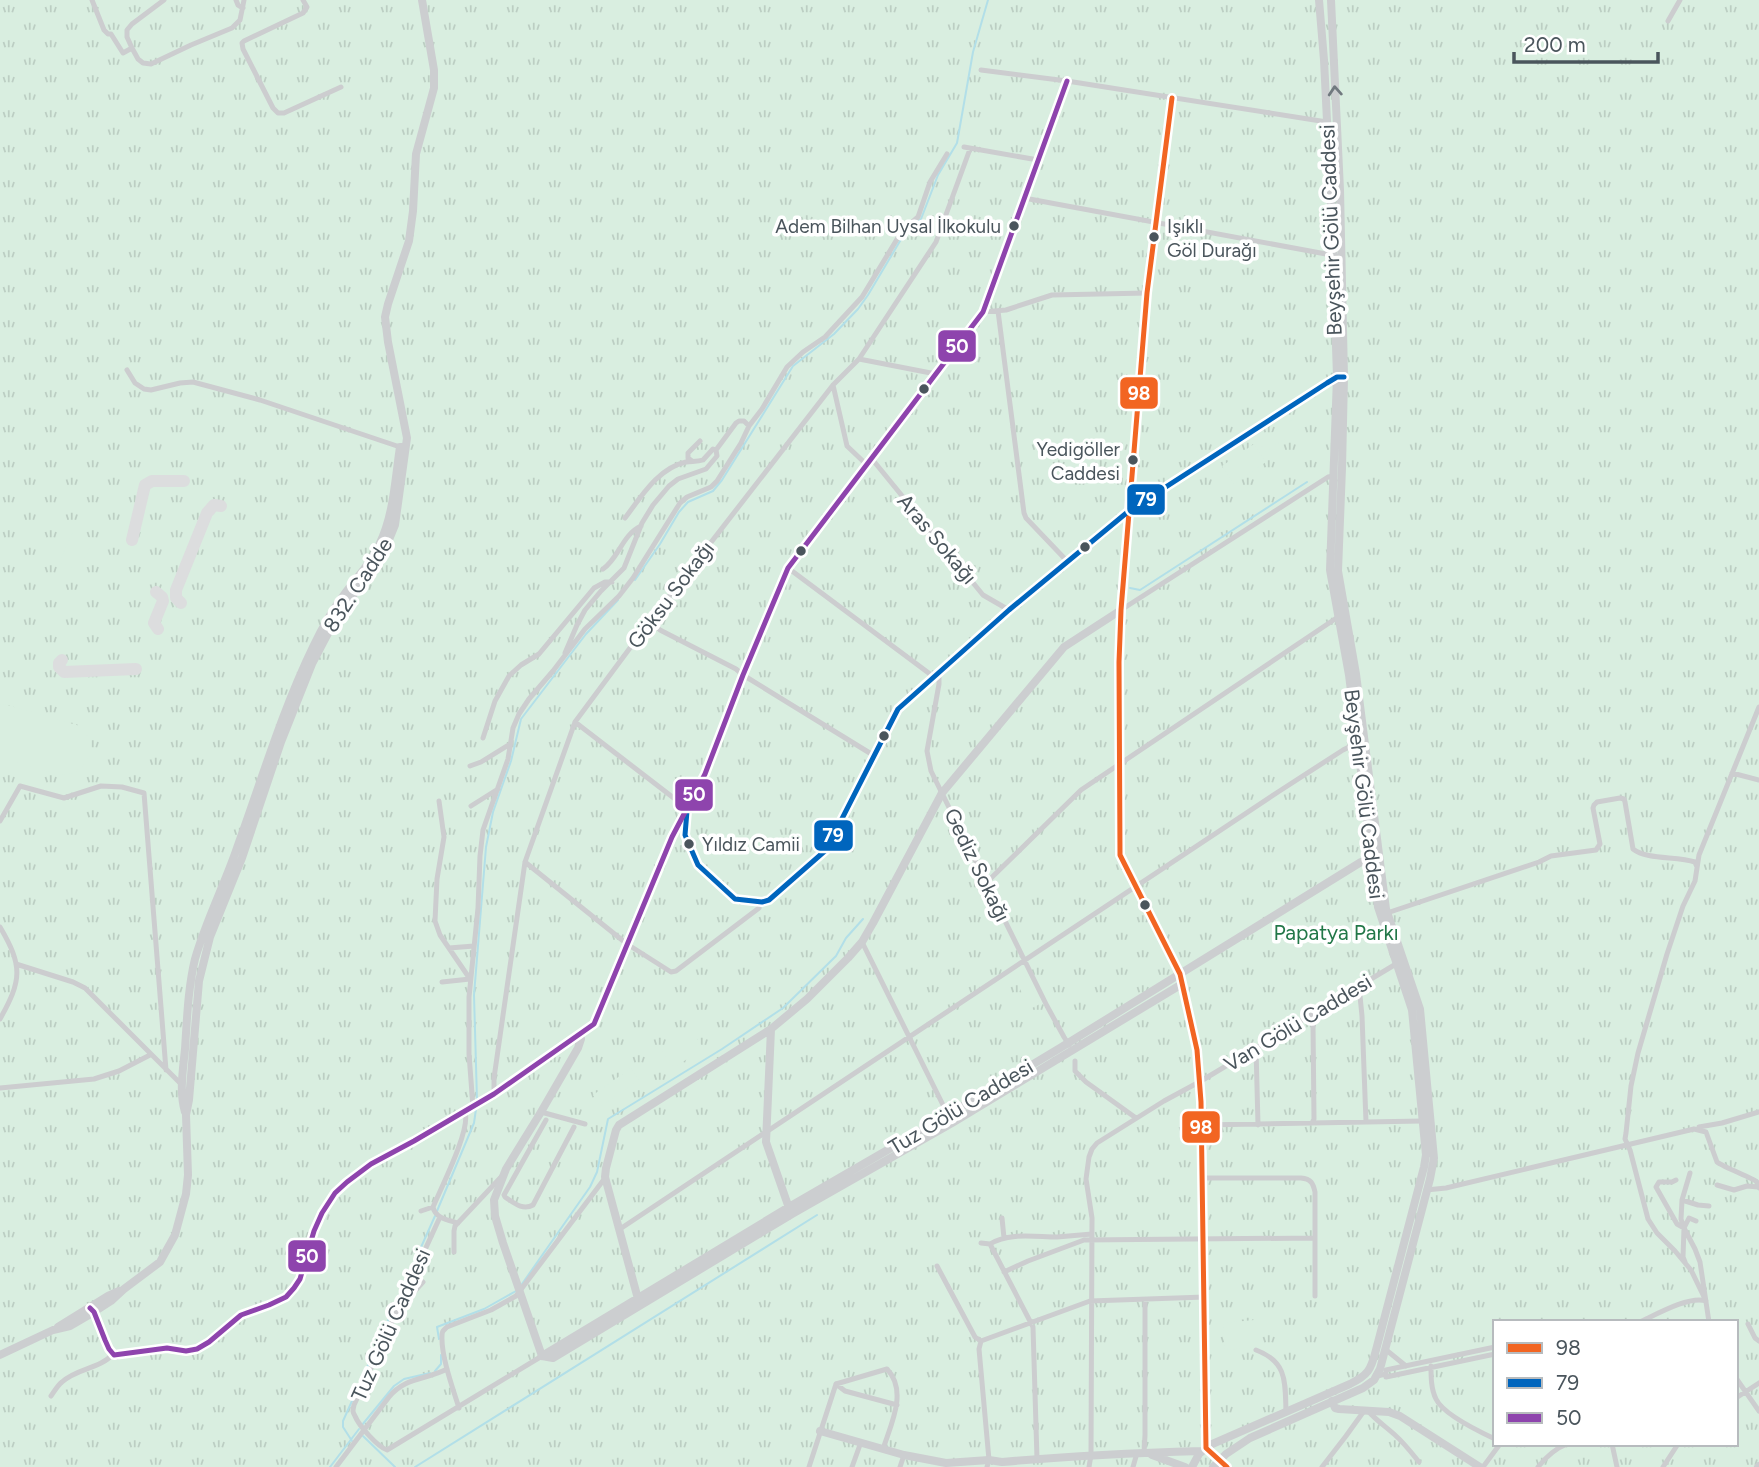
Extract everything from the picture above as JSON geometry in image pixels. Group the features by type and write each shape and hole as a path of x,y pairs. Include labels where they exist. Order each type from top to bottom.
{"street":[{"path":"92,0 104,30 111,34 123,53 132,48"},
{"path":"163,0 127,30 132,48 143,63 151,64 232,28 240,20 244,0"},
{"path":"236,0 243,8"},
{"path":"303,0 307,7 303,13 244,41 243,49 278,113 284,113 341,88"},
{"name":"832. Cadde","path":"0,1355 53,1330 67,1320 111,1301 160,1262 181,1218 188,1184 186,1115 195,1010 201,969 210,937 277,732 313,646 338,603 373,556 384,534 407,438 385,317 409,241 416,154 434,88 434,70 422,0"},
{"name":"Beyşehir Gölü Caddesi","path":"1319,0 1337,256 1340,377 1330,570 1349,675 1375,857 1378,907 1399,963 1413,1017 1428,1168 1373,1361 1377,1374"},
{"path":"1024,198 1337,256 1337,120 1331,0"},
{"path":"1668,21 1680,0"},
{"path":"981,70 1327,122 1337,120"},
{"path":"89,1312 113,1354 118,1356 167,1348 186,1351 197,1349 241,1315 286,1297 300,1279 318,1221 335,1193 356,1175 494,1094 594,1024 672,837 705,774 788,568 983,312 1067,81"},
{"path":"1172,98 1147,293 1121,610 1120,855 1180,974 1201,1081 1205,1297 1204,1449 1192,1467"},
{"name":"Göksu Sokağı","path":"494,1094 494,1078 525,862 575,722 833,385 859,359 936,242 967,148 1038,160"},
{"path":"473,1107 469,997 483,830 508,759 513,728 523,706 585,629 619,596 633,578 680,503 717,481 792,360 825,337 869,288 902,231 918,217 930,182 947,154"},
{"path":"983,312 1006,310 1052,295 1147,293"},
{"path":"998,310 1025,515 1067,561"},
{"path":"859,359 936,374"},
{"path":"127,370 135,383 146,390 193,382 260,400 401,447"},
{"path":"688,809 685,835 698,866 729,895 737,899 765,902 826,850 896,711 1009,610 1130,510 1340,377"},
{"name":"Aras Sokağı","path":"833,385 847,446 869,462 984,595 1009,610"},
{"path":"625,518 644,491 658,478 687,461 703,460 713,449 716,450 739,421 744,421 749,426"},
{"path":"692,461 688,458 688,453 699,441"},
{"name":"832. Cadde","path":"399,476 401,447"},
{"path":"561,662 586,610 624,568 641,526 653,505 678,479 706,469 717,456 716,450"},
{"path":"638,1299 606,1177 609,1156 619,1125 771,1029 807,999 862,943 942,793 1064,647 1328,477 1337,475 1338,571 1356,674 1375,857 1399,963 1418,1000 1421,1018 1433,1151 1428,1168"},
{"path":"603,569 612,562 625,539 641,526"},
{"path":"788,568 937,676"},
{"path":"483,738 495,701 509,676 540,654 594,588 612,582"},
{"path":"986,883 1079,792 1338,617"},
{"path":"650,621 660,629 736,669 873,755"},
{"name":"Gediz Sokağı","path":"937,676 938,694 927,751 931,771 1024,960 1071,1046"},
{"path":"1706,1301 1691,1270 1657,1233 1648,1219 1625,1139 1634,1072 1667,954 1683,906 1695,881 1704,842 1759,707"},
{"path":"575,722 688,809"},
{"path":"620,1229 1024,960 1357,743"},
{"path":"470,766 510,744"},
{"path":"1732,773 1759,780"},
{"path":"0,821 20,786 64,798 101,786 122,787 144,793 166,1070"},
{"path":"471,806 498,789"},
{"path":"1387,913 1551,856 1596,850 1600,844 1594,805 1620,798 1625,802 1630,844 1633,849 1640,853 1685,859 1695,862 1697,867"},
{"path":"439,801 444,837 436,879 435,921 440,935 470,979"},
{"path":"672,837 677,833 685,835"},
{"name":"Tuz Gölü Caddesi","path":"542,1356 553,1358 790,1210 945,1127 1180,974 1361,862 1375,857"},
{"path":"525,862 627,944 666,970 674,972 758,908"},
{"name":"832. Cadde","path":"186,1115 182,1101 182,1085 194,966 205,930 229,880"},
{"path":"0,927 12,950 18,973 15,990 0,1019"},
{"path":"862,943 948,1115"},
{"path":"449,948 474,946"},
{"name":"Van Gölü Caddesi","path":"1088,1467 1091,1455 1092,1237 1086,1179 1092,1149 1136,1118 1399,963"},
{"path":"16,964 79,984 182,1085"},
{"path":"442,982 470,979"},
{"name":"Tuz Gölü Caddesi","path":"465,1112 467,1118 463,1135 436,1213 398,1308 354,1405 354,1414 362,1430 381,1448 387,1450 948,1115 1182,984"},
{"path":"1359,986 1366,1122"},
{"path":"1310,1015 1313,1023 1312,1123"},
{"path":"771,1029 767,1149 790,1210"},
{"path":"575,1127 533,1205 525,1208 504,1196 578,1048 580,1034"},
{"path":"1255,1048 1258,1125"},
{"path":"0,1088 94,1079 114,1073 150,1055"},
{"path":"1075,1061 1075,1070 1086,1082 1136,1118"},
{"path":"1377,1374 1422,1189 1446,1188 1759,1112"},
{"path":"544,1116 585,1125"},
{"path":"454,1252 454,1228 503,1174 544,1116"},
{"path":"1202,1125 1422,1121"},
{"path":"1689,1129 1706,1132 1717,1162 1757,1182 1758,1188 1747,1186 1734,1190 1717,1185"},
{"path":"517,1151 526,1156"},
{"path":"1687,1265 1683,1257 1684,1228 1681,1209 1690,1173"},
{"path":"503,1174 494,1200 495,1216 542,1356"},
{"path":"458,1408 447,1369 442,1337 445,1329 512,1300 606,1177"},
{"path":"1203,1178 1301,1178 1313,1183 1315,1296"},
{"path":"1676,1180 1659,1182 1656,1187 1695,1249 1700,1262 1709,1320"},
{"path":"1682,1200 1709,1206"},
{"path":"421,1212 436,1213 458,1223"},
{"path":"1684,1228 1689,1218 1696,1220"},
{"path":"1002,1219 1004,1238"},
{"path":"981,1243 990,1244 995,1240 1013,1237 1314,1238"},
{"path":"1004,1272 1092,1237"},
{"path":"990,1244 1033,1327 1037,1459"},
{"path":"937,1266 975,1336 981,1340"},
{"path":"398,1308 423,1282"},
{"path":"981,1340 1090,1301 1205,1297"},
{"path":"1643,1320 1656,1312 1697,1298 1706,1301"},
{"path":"1133,1467 1143,1454 1145,1300"},
{"path":"1748,1325 1759,1341"},
{"path":"981,1340 979,1349 988,1464"},
{"path":"1219,1460 1250,1438 1340,1393 1360,1379 1386,1370 1493,1347"},
{"path":"1385,1349 1406,1366"},
{"path":"1256,1350 1275,1362 1283,1373 1286,1412"},
{"path":"51,1396 61,1382 75,1373 108,1360 113,1354"},
{"path":"1377,1374 1386,1377 1493,1354"},
{"path":"1431,1360 1433,1390 1440,1405 1493,1439"},
{"path":"336,1467 362,1430 401,1385 447,1369"},
{"path":"835,1384 887,1369 893,1376 898,1398 883,1449"},
{"path":"1738,1381 1759,1411"},
{"path":"1738,1397 1759,1383"},
{"path":"835,1384 845,1391 897,1405"},
{"path":"809,1467 835,1384"},
{"path":"820,1431 946,1465 1004,1464 1091,1455 1143,1454 1204,1449 1286,1412 1332,1401 1340,1393"},
{"path":"1332,1401 1335,1408 1339,1409 1389,1412 1401,1416 1482,1467 1498,1446"},
{"path":"1366,1410 1394,1434 1419,1462"},
{"path":"1322,1467 1366,1410"},
{"path":"852,1467 860,1443"},
{"path":"1539,1467 1550,1453 1561,1446"},
{"path":"1612,1446 1617,1467"},
{"path":"1669,1457 1670,1446"},
{"path":"1663,1467 1677,1446"},
{"path":"1204,1449 1227,1467"},
{"path":"1143,1454 1180,1466"},
{"path":"900,1467 904,1455"}],"green space":[{"name":"Papatya Parkı","path":"0,0 1759,0 1759,1467 0,1467"},
{"path":"1298,416 1304,426 1265,452 1259,441"},
{"path":"1254,444 1266,462 1234,484 1222,466"},
{"path":"74,530 94,540 78,571 59,562"},
{"path":"0,705 80,726 90,741 91,752 86,763 74,773 60,775 0,758"},
{"path":"1024,974 1040,1004 1030,1009 1015,979"},
{"path":"691,1029 703,1048 674,1068 661,1049"},
{"path":"631,1068 639,1080 601,1106 593,1095"},
{"path":"1254,1320 1256,1332 1250,1334 1256,1334 1257,1347 1225,1350 1223,1323"}],"waterway":[{"path":"635,580 679,512 688,502 713,491 722,480 793,366 834,334 858,309 903,236 921,219 938,175 957,143 973,52 988,0"},
{"path":"1130,588 1140,590 1307,482"},
{"path":"477,1100 474,995 486,847 493,812 511,761 521,719 586,634 618,600"},
{"path":"522,1284 590,1187 597,1172 608,1119 783,1008 836,956 846,938 863,919"},
{"path":"437,1211 474,1123 476,1109"},
{"path":"415,1467 817,1215"},
{"path":"352,1441 343,1427 343,1421 435,1216"},
{"path":"439,1339 437,1327 484,1309 516,1291"},
{"path":"435,1371 441,1364 441,1355"},
{"path":"362,1425 394,1386 404,1379 430,1373"},
{"path":"330,1467 359,1429"},
{"path":"363,1436 395,1467"}],"taxiway":[{"path":"132,540 145,485 152,481 184,481"},
{"path":"181,603 176,598 176,590 207,513 214,505 221,506"},
{"path":"156,592 163,601 154,623 158,629"},
{"path":"62,660 59,667 64,672 136,669"}],"transit line":[{"name":"50","path":"90,1308 114,1355 167,1348 186,1351 197,1349 241,1315 286,1297 300,1279 322,1213 335,1193 347,1182 371,1164 494,1094 594,1024 672,837 705,774 788,568 983,312 1067,81"},
{"name":"98","path":"1172,98 1147,293 1121,610 1120,855 1180,974 1197,1050 1201,1102 1206,1448 1227,1467"},
{"name":"79","path":"687,811 685,835 698,865 735,899 762,902 769,900 826,850 898,709 1009,610 1130,510 1327,383 1337,377 1344,377"}],"place":[{"name":"Adem Bilhan Uysal İlkokulu","path":"1014,226"},
{"name":"Işıklı Göl Durağı","path":"1154,237"},
{"name":"Yedigöller Caddesi","path":"1133,460"},
{"name":"Yıldız Camii","path":"689,844"}]}
